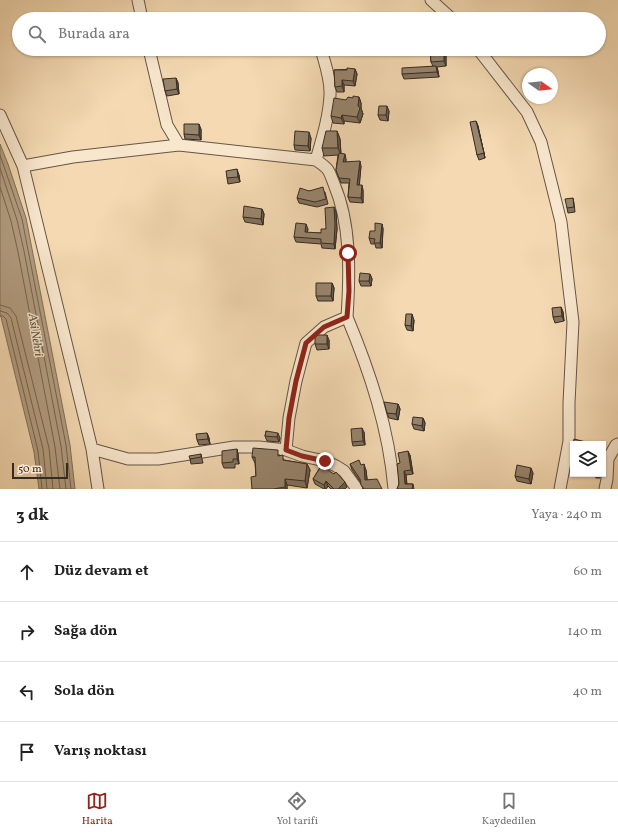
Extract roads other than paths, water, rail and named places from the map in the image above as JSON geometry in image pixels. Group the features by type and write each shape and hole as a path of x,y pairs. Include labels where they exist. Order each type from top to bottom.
{"street":[{"path":"138,0 141,12"},
{"path":"431,0 444,12"},
{"path":"152,56 167,125 179,145"},
{"path":"316,160 326,120 330,94 329,78 323,56"},
{"path":"483,56 527,112 541,142 561,222 573,322 569,403 569,440 560,489"},
{"path":"0,115 23,166 92,449 98,489"},
{"path":"23,166 73,157 179,145 316,160 328,169 342,206 348,253 349,291 347,317 370,376 380,409 392,468 394,489"},
{"path":"286,450 289,418 296,381 306,343 324,327 347,317"},
{"path":"605,489 608,459 618,444"},
{"path":"92,449 128,459 158,459 234,447 259,447 286,450 302,456 325,461 336,466 344,472 357,489"}],"water":[{"name":"Asi Nehri","path":"0,144 26,218 70,445 75,489 39,489 34,452 0,313"}]}
